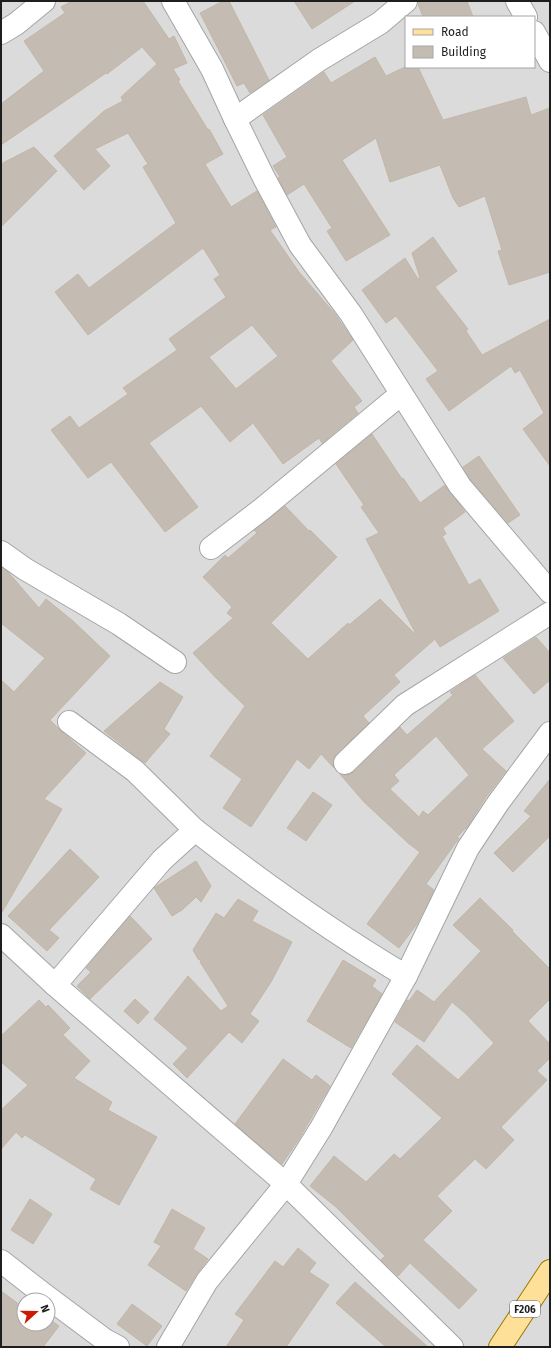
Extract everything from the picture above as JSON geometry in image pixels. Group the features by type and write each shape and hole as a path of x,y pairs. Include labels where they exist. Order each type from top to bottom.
{"main road":[{"name":"F206","path":"500,1347 550,1271"}],"street":[{"path":"1,33 16,24 44,1"},
{"path":"173,1 212,69 235,120 300,245 351,314 460,486 550,592"},
{"path":"235,120 319,60 380,23 406,1"},
{"path":"517,1 525,16"},
{"path":"535,34 550,61"},
{"path":"212,548 262,509 401,394"},
{"path":"1,552 25,569 119,624 175,662"},
{"path":"345,763 405,705 550,613"},
{"path":"70,722 135,771 195,830 247,870 342,937 406,976"},
{"path":"168,1347 206,1281 286,1184 321,1128 406,976 468,848 498,803 550,733"},
{"path":"55,985 162,860 195,830"},
{"path":"1,935 55,985 286,1184 452,1347"},
{"path":"1,1261 54,1303 105,1340 118,1347"}],"shaded area":[{"path":"1,1 550,1 550,1347 1,1347"}],"building":[{"path":"72,1 143,1 169,39 174,36 187,63 173,69 180,80 178,81 208,130 209,129 223,154 205,164 231,207 257,191 276,227 270,230 299,272 335,314 353,340 331,361 362,401 354,407 358,413 322,443 319,438 283,464 253,423 230,442 201,406 149,443 198,507 165,532 111,462 88,478 51,430 70,416 79,428 128,394 123,388 177,350 169,339 226,297 214,279 220,275 203,248 88,335 55,292 78,274 89,288 176,223 143,167 148,164 128,133 95,149 110,166 84,190 54,156 104,111 123,101 121,97 157,64 142,47 107,74 106,73 1,145 1,104 44,71 24,41 65,13 61,7","holes":["252,325 278,356 236,389 209,357"]},
{"path":"223,1 229,1 269,80 250,93 244,83 237,86 200,13"},
{"path":"294,1 355,1 312,29"},
{"path":"418,1 467,1 473,16 423,16"},
{"path":"375,57 386,76 405,67 418,68 443,120 526,97 531,115 550,108 550,272 509,285 498,251 502,250 485,196 459,207 453,198 440,165 390,182 376,138 342,160 390,235 346,261 327,231 332,228 304,184 287,195 278,178 280,177 273,166 287,157 263,115 324,72 331,83"},
{"path":"34,147 57,171 1,227 1,164"},
{"path":"433,237 457,271 435,287 468,329 466,331 482,355 550,319 550,466 523,429 544,413 520,370 515,373 511,366 449,411 426,379 438,371 396,316 386,323 362,290 405,258 418,279 420,278 412,253"},
{"path":"372,434 420,503 445,485 465,512 443,528 446,534 442,536 469,585 480,579 499,611 440,647 435,639 394,675 400,682 363,716 369,723 336,754 333,760 334,768 321,754 309,769 297,759 251,827 223,808 242,779 210,756 245,706 193,653 233,618 227,613 232,607 203,577 225,555 228,558 257,533 254,530 285,506 337,557 271,623 308,659 348,623 349,625 380,599 417,636 366,539 379,533 361,507 364,505 336,464"},
{"path":"479,456 520,515 508,523 470,479 463,467"},
{"path":"1,567 8,572 39,608 46,599 73,621 110,656 50,720 86,753 44,799 62,809 1,914 1,680 14,692 45,658 1,623"},
{"path":"536,637 550,653 550,680 534,694 503,658"},
{"path":"475,675 514,721 482,749 506,771 486,797 467,827 457,837 459,838 426,884 434,890 417,924 399,948 367,924 420,852 408,843 364,802 339,773 342,775 348,775 354,772 400,727 407,735 453,695 450,692","holes":["436,736 469,775 428,815 423,811 419,817 390,789 399,781 394,775"]},
{"path":"160,682 183,697 164,729 170,734 145,763 104,731"},
{"path":"550,779 550,836 513,872 494,853 531,816 524,811"},
{"path":"313,792 332,805 306,841 287,828"},
{"path":"70,849 99,877 49,930 59,938 47,951 8,916"},
{"path":"196,861 211,886 201,902 196,897 182,910 172,916 154,888"},
{"path":"480,898 550,969 550,999 528,1021 550,1044 550,1058 537,1071 547,1080 501,1127 514,1140 486,1169 475,1159 437,1196 452,1211 423,1240 477,1290 459,1309 410,1263 398,1276 381,1260 385,1256 336,1207 310,1186 334,1156 366,1182 394,1154 400,1159 442,1118 392,1074 417,1045 458,1080 494,1043 452,1002 424,1042 395,1022 407,1000 409,1001 417,990 434,1002 481,951 453,925"},
{"path":"238,899 258,911 252,921 292,942 271,982 250,1014 259,1021 242,1043 229,1032 187,1078 173,1064 188,1048 154,1019 188,976 221,1011 228,1006 200,962 201,960 198,959 193,950 216,913 224,918"},
{"path":"130,916 152,939 90,999 77,986 91,972 86,968"},
{"path":"343,960 376,980 372,986 382,994 351,1048 307,1021"},
{"path":"135,999 149,1012 138,1024 124,1011"},
{"path":"39,1000 46,1007 48,1005 70,1028 63,1035 90,1061 74,1078 112,1102 108,1110 157,1137 119,1205 90,1189 96,1179 25,1135 22,1138 16,1132 1,1149 1,1110 28,1085 1,1062 1,1036"},
{"path":"283,1059 312,1080 316,1075 330,1086 299,1139 282,1164 235,1124"},
{"path":"30,1199 52,1214 33,1244 11,1230"},
{"path":"172,1209 205,1228 193,1249 208,1259 186,1291 148,1265 161,1246 154,1242"},
{"path":"298,1248 316,1263 309,1272 329,1285 286,1347 226,1347 244,1320 235,1314 275,1261 283,1267"},
{"path":"355,1282 428,1347 386,1347 336,1303"},
{"path":"1,1291 16,1302 16,1332 54,1332 43,1347 1,1347"},
{"path":"132,1304 162,1326 147,1346 117,1324"}]}
